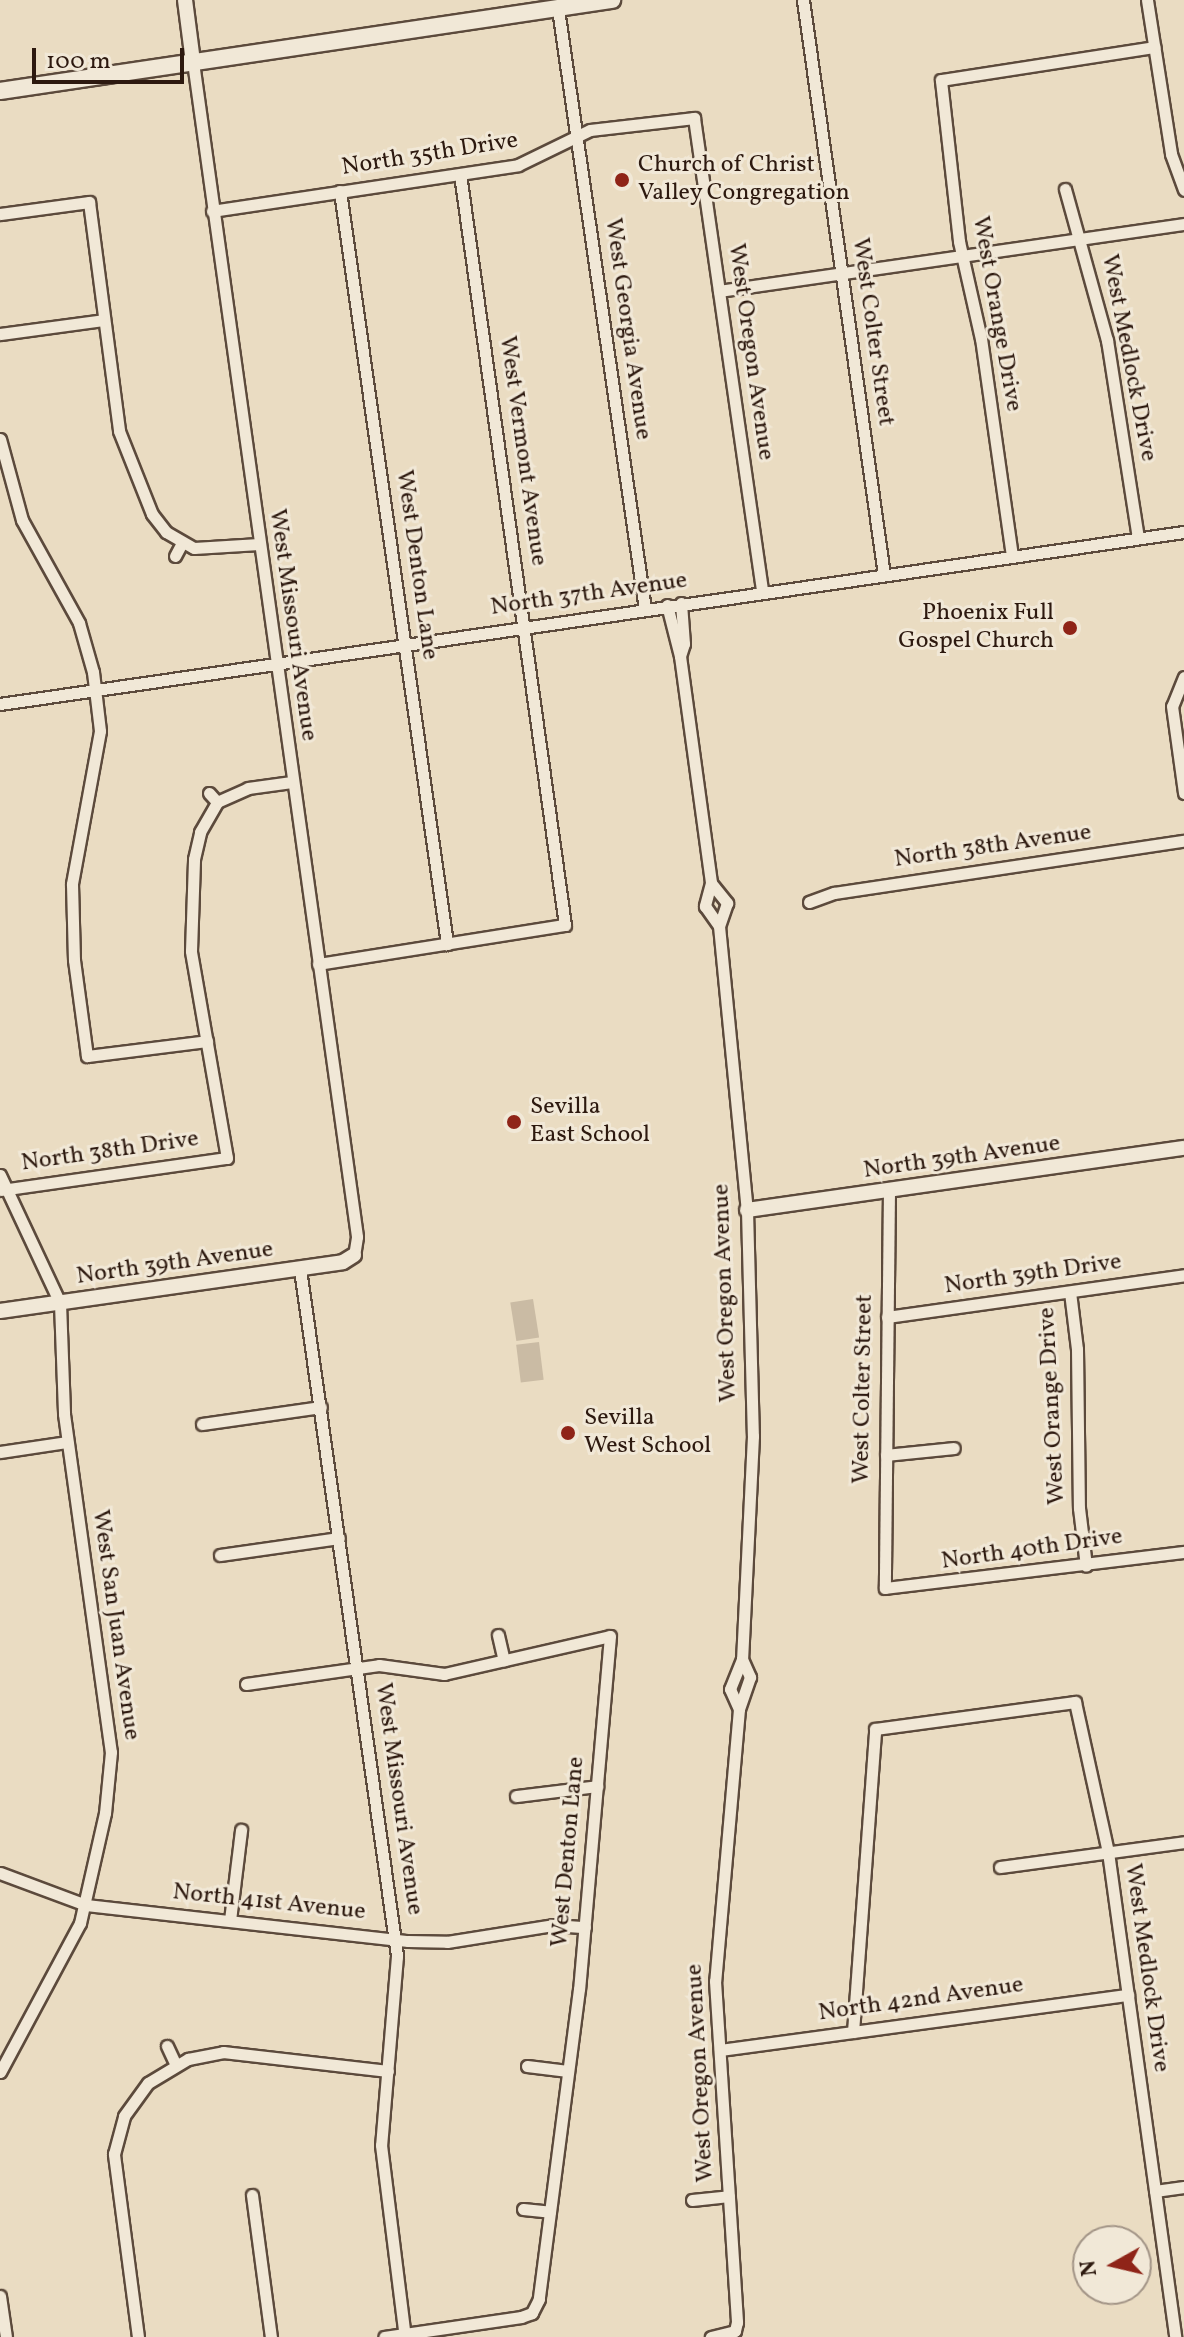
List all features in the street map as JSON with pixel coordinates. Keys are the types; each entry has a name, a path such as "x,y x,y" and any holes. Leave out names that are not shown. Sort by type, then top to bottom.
{"main road":[{"path":"0,91 612,0"}],"street":[{"name":"West Missouri Avenue","path":"185,0 357,1237 354,1255"},
{"name":"West Colter Street","path":"803,0 884,575"},
{"path":"1147,0 1171,154 1184,190"},
{"name":"West Georgia Avenue","path":"558,9 645,609"},
{"name":"West Orange Drive","path":"1012,556 981,339 962,256 941,80 1154,47"},
{"name":"North 35th Drive","path":"212,211 530,163 576,134 694,118"},
{"name":"West Oregon Avenue","path":"694,118 762,592"},
{"name":"West Vermont Avenue","path":"447,944 565,925 460,174"},
{"name":"West Medlock Drive","path":"1065,189 1081,239 1109,353 1138,538"},
{"name":"West Denton Lane","path":"340,191 447,944"},
{"path":"0,214 89,202 103,320 127,456 158,523 182,543 214,550 259,544"},
{"path":"719,291 1184,224"},
{"path":"0,334 103,320"},
{"path":"0,439 22,520 79,623 96,690 100,731 72,884 74,960 87,1056 207,1041 190,913 200,832 213,798 248,788 292,782"},
{"name":"North 37th Avenue","path":"0,704 1184,532"},
{"path":"175,556 182,543"},
{"name":"West Oregon Avenue","path":"680,656 684,644 681,603"},
{"name":"West Oregon Avenue","path":"667,605 680,656 711,883 706,912 719,926"},
{"path":"1184,677 1172,706 1184,793"},
{"name":"North 38th Avenue","path":"809,902 834,893 1184,841"},
{"name":"West Oregon Avenue","path":"711,883 727,903 719,926 747,1210 753,1436 742,1659 750,1677 739,1709 715,1981 735,2331 711,2337"},
{"path":"318,964 447,944"},
{"name":"North 38th Drive","path":"3,1190 227,1158 207,1041"},
{"name":"North 39th Avenue","path":"747,1210 1184,1148"},
{"name":"West San Juan Avenue","path":"0,1175 3,1190 60,1303 67,1442 111,1752 105,1813 86,1905 64,1957 0,2072"},
{"name":"West Colter Street","path":"885,1588 889,1190"},
{"name":"North 39th Avenue","path":"0,1311 300,1269 343,1262 354,1255"},
{"name":"West Missouri Avenue","path":"300,1269 395,1939 398,1983 381,2154 405,2336"},
{"name":"North 39th Drive","path":"887,1317 1184,1275"},
{"name":"West Orange Drive","path":"1070,1292 1077,1349 1079,1508 1086,1566"},
{"path":"202,1424 321,1407"},
{"path":"0,1452 67,1442"},
{"path":"886,1455 954,1448"},
{"path":"220,1555 339,1538"},
{"name":"North 40th Drive","path":"885,1588 1184,1552"},
{"path":"246,1684 386,1665 436,1674 504,1660 498,1635"},
{"name":"West Denton Lane","path":"405,2336 532,2313 550,2212 585,1927 610,1636 504,1660"},
{"name":"West Medlock Drive","path":"853,2032 875,1729 1075,1702 1108,1852 1175,2337"},
{"path":"516,1796 597,1786"},
{"path":"230,1920 241,1830"},
{"path":"1000,1867 1184,1842"},
{"name":"North 41st Avenue","path":"0,1873 86,1905 395,1939 447,1942 553,1925 585,1927"},
{"name":"North 42nd Avenue","path":"720,2050 1128,1995"},
{"path":"167,2046 176,2065"},
{"path":"138,2337 114,2154 124,2116 148,2083 176,2065 223,2052 388,2071"},
{"path":"527,2066 568,2071"},
{"path":"1155,2191 1184,2187"},
{"path":"252,2195 271,2337"},
{"name":"West Oregon Avenue","path":"692,2200 729,2196"},
{"path":"523,2209 550,2212"},
{"path":"0,2296 6,2337"},
{"path":"384,2337 405,2336"}],"shaded area":[{"path":"533,1299 539,1338 516,1341 510,1303"},
{"path":"539,1342 544,1380 521,1383 516,1345"}],"place":[{"name":"Church of Christ Valley Congregation","path":"622,180"},
{"name":"Phoenix Full Gospel Church","path":"1070,628"},
{"name":"Sevilla East School","path":"514,1122"},
{"name":"Sevilla West School","path":"568,1433"}]}
